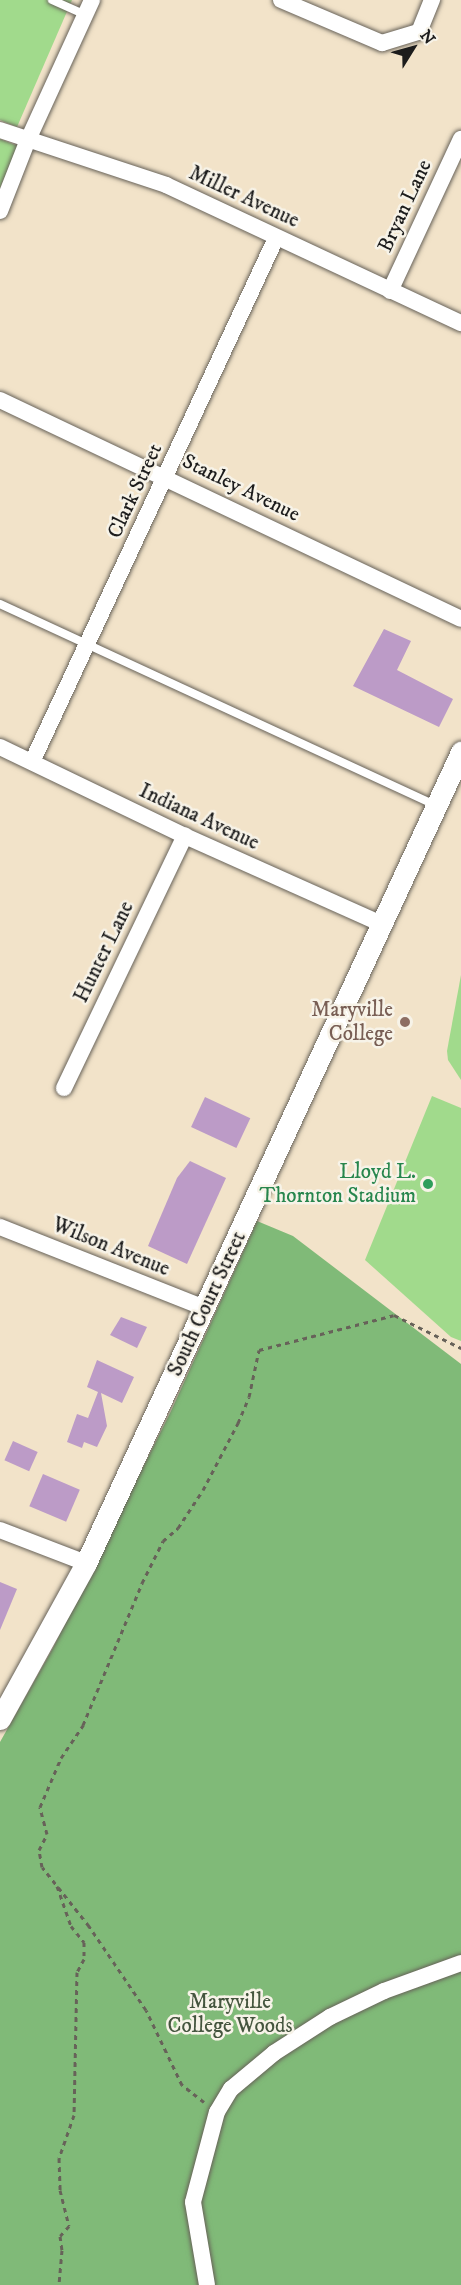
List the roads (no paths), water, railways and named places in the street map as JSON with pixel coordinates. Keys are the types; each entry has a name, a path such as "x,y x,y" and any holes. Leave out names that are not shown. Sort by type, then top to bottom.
{"street":[{"path":"281,0 382,43 418,32 432,0"},
{"path":"0,211 27,142 88,8"},
{"name":"Miller Avenue","path":"0,130 27,142 166,185 461,323"},
{"name":"Bryan Lane","path":"390,291 461,139"},
{"name":"Clark Street","path":"32,762 167,477 276,238"},
{"name":"Stanley Avenue","path":"0,400 167,477 461,619"},
{"name":"Indiana Avenue","path":"0,747 185,836 382,924"},
{"name":"South Court Street","path":"0,1719 86,1563 461,752"},
{"name":"Hunter Lane","path":"64,1088 185,836"},
{"name":"Wilson Avenue","path":"0,1227 205,1308"},
{"path":"0,1530 86,1563"},
{"path":"207,2285 193,2202 217,2112 231,2089 274,2053 330,2017 384,1991 461,1964"}],"lane":[{"path":"51,0 88,8"},
{"path":"0,604 437,805"}],"place":[{"name":"Maryville College","path":"405,1022"},
{"name":"Lloyd L. Thornton Stadium","path":"428,1184"}],"park label":[{"name":"Maryville College Woods","path":"230,2014"}]}
